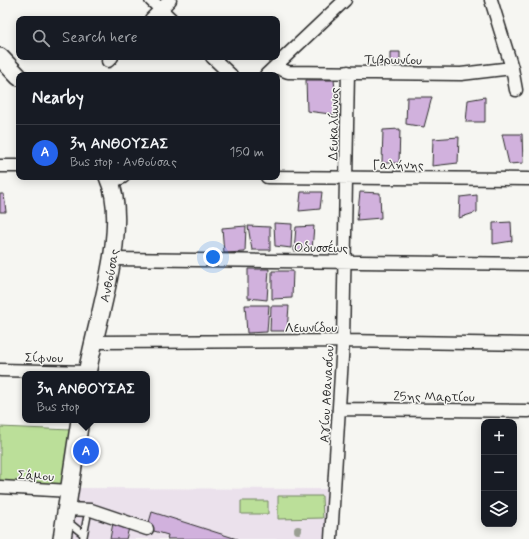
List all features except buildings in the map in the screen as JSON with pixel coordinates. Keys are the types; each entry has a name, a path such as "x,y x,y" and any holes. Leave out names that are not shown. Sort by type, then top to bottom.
{"street":[{"path":"151,0 167,16"},
{"path":"154,16 170,0"},
{"path":"269,72 345,0"},
{"path":"491,0 512,68 516,90"},
{"path":"0,57 16,74"},
{"path":"215,60 228,72"},
{"name":"Τιβρωνίου","path":"276,66 288,72 460,74 512,68"},
{"name":"Δευκαλίωνος","path":"346,178 348,72"},
{"path":"0,166 16,166"},
{"name":"Γαλήνης","path":"280,177 529,179"},
{"name":"Αγίου Αθανασίου","path":"331,539 343,341 346,178"},
{"name":"Ανθούσας","path":"88,371 112,259 117,216 114,180"},
{"name":"Οδυσσέως","path":"112,259 529,264"},
{"name":"Λεωνίδου","path":"94,342 343,341 529,344"},
{"name":"Σίφνου","path":"0,370 29,371"},
{"name":"25ης Μαρτίου","path":"339,408 529,411"},
{"path":"62,539 80,423"},
{"name":"Σάμου","path":"0,487 70,491"},
{"path":"66,514 91,510 147,529"}],"lane":[{"path":"66,514 83,537"},
{"path":"83,537 88,518"}],"shaded area":[{"path":"79,488 327,489 325,539 70,539"}],"green space":[{"path":"0,427 71,430 63,485 0,483"},
{"path":"278,496 322,496 323,518 278,519"},
{"path":"241,501 268,501 268,514 241,514"}],"place":[{"name":"3η ΑΝΘΟΥΣΑΣ","path":"86,451"}]}
